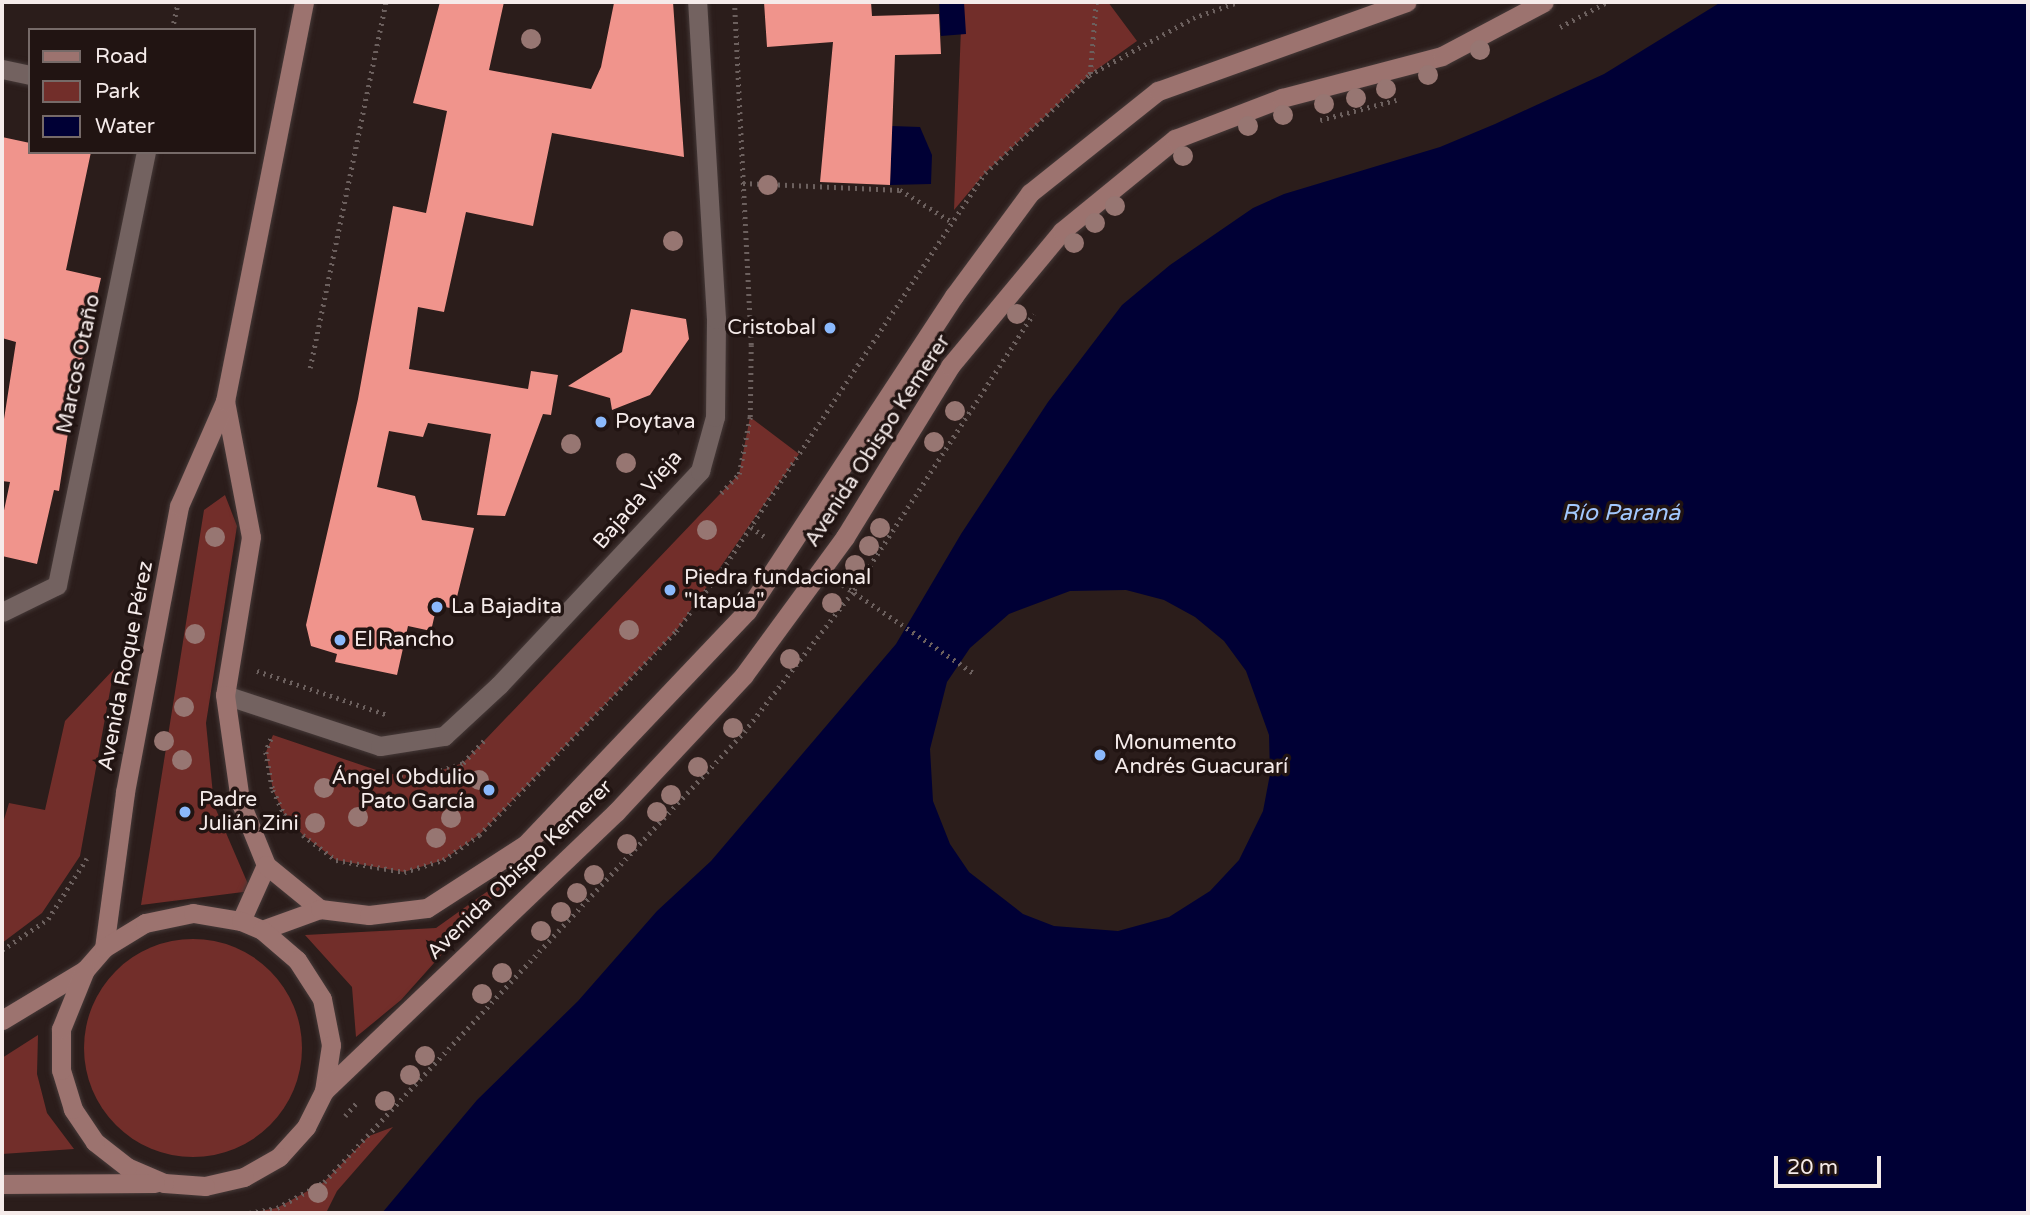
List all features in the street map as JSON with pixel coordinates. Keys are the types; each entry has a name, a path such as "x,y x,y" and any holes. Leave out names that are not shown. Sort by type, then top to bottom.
{"main road":[{"name":"Avenida Roque Pérez","path":"104,948 125,793 179,506 225,401 304,2"},
{"name":"Avenida Obispo Kemerer","path":"262,930 320,909 369,915 428,908 526,844 747,611 954,296 1030,192 1158,91 1407,2"},
{"name":"Avenida Obispo Kemerer","path":"324,1091 616,812 744,675 845,537 950,366 1062,231 1175,139 1282,98 1442,56 1544,2"},
{"name":"Avenida Roque Pérez","path":"225,401 251,537 234,664 225,695 240,802 266,865"},
{"path":"241,921 266,865 320,909"},
{"name":"Avenida Obispo Kemerer","path":"85,970 61,1029 61,1070 73,1109 95,1142 116,1159 164,1182 205,1185 244,1177 279,1157 306,1127 324,1091 331,1045 322,999 298,960 262,930 241,921 193,913 157,920 104,948"},
{"path":"7,1015 85,970 104,948"},
{"path":"2,1184 164,1182"}],"street":[{"name":"Bajada Vieja","path":"225,695 380,746 444,736 499,685 700,471 715,417 716,319 697,2"},
{"path":"2,69 28,75"},
{"name":"Marcos Otaño","path":"2,612 57,585 146,154"}],"path":[{"path":"172,28 178,2"},
{"path":"310,368 386,2"},
{"path":"734,2 751,345 750,417"},
{"path":"1090,75 1096,2"},
{"path":"1555,30 1606,2"},
{"path":"1316,120 1354,114 1404,96"},
{"path":"743,183 900,190 952,222"},
{"path":"249,1213 277,1208 324,1182 744,732 854,590 1036,308"},
{"path":"273,790 284,814 303,835 336,860 404,872 443,860 479,835 676,631 799,454"},
{"path":"903,622 975,674"},
{"path":"234,664 391,716"},
{"path":"2,950 48,919 87,858 89,846"}],"green space":[{"path":"962,2 1108,2 1137,41 1089,75 985,173 954,210"},
{"path":"750,417 799,454 676,631 479,835 443,860 404,872 336,860 303,835 284,814 273,790 266,752 273,735 388,774 427,775 463,763 739,474"},
{"path":"225,495 237,526 206,723 214,805 251,891 141,905 204,510"},
{"path":"114,669 80,856 42,913 2,943 2,826 9,803 45,810 65,721"},
{"path":"516,871 401,1000 356,1037 352,987 305,935 436,928"},
{"path":"204,939 225,943 245,952 262,963 278,979 298,1016 302,1048 294,1090 284,1109 262,1133 225,1153 182,1157 161,1153 141,1144 124,1133 108,1117 88,1080 84,1037 88,1016 97,996 108,979 124,963 161,943"},
{"path":"38,1035 37,1074 47,1113 74,1149 2,1154 2,1058"},
{"path":"393,1127 337,1191 326,1213 249,1213 277,1208 324,1182 369,1136"}],"water":[{"path":"939,2 964,2 966,34 941,36"},
{"name":"Río Paraná","path":"1721,2 2028,2 2028,1213 382,1213 477,1100 578,1001 657,911 711,861 896,644 961,534 1048,402 1122,305 1170,265 1253,208 1284,194 1440,147 1604,74","holes":["1126,590 1164,600 1195,617 1224,641 1246,671 1269,735 1270,774 1263,811 1239,860 1210,891 1169,917 1118,931 1054,926 1023,914 969,872 950,844 933,801 930,749 947,682 970,648 1009,614 1070,591"]},
{"path":"892,126 920,127 932,155 931,184 890,185"}],"building":[{"path":"440,2 504,2 489,70 591,89 601,67 614,3 673,2 684,157 552,133 533,226 466,212 444,312 418,307 409,369 528,389 531,371 558,375 551,415 543,414 505,516 477,515 491,434 428,423 423,437 389,431 377,487 415,496 422,520 474,528 454,609 437,605 431,631 408,626 397,675 335,662 337,654 311,646 306,625 358,399 393,206 426,213 447,111 413,103"},
{"path":"764,2 871,2 872,16 939,14 941,54 895,55 890,185 820,182 833,42 767,47"},
{"path":"2,137 28,143 28,154 91,154 66,270 101,278 74,394 59,491 54,490 37,564 2,556 2,520 10,482 2,481 2,432 16,342 2,338"},
{"path":"631,309 686,319 689,339 650,395 612,410 610,398 568,386 622,352"}],"place":[{"name":"Cristobal","path":"830,328"},
{"name":"Poytava","path":"601,422"},
{"name":"Piedra fundacional \"Itapúa\"","path":"670,590"},
{"name":"La Bajadita","path":"437,607"},
{"name":"El Rancho","path":"340,640"},
{"name":"Monumento Andrés Guacurarí","path":"1100,755"},
{"name":"Ángel Obdulio Pato García","path":"489,790"},
{"name":"Padre Julián Zini","path":"185,812"}]}
